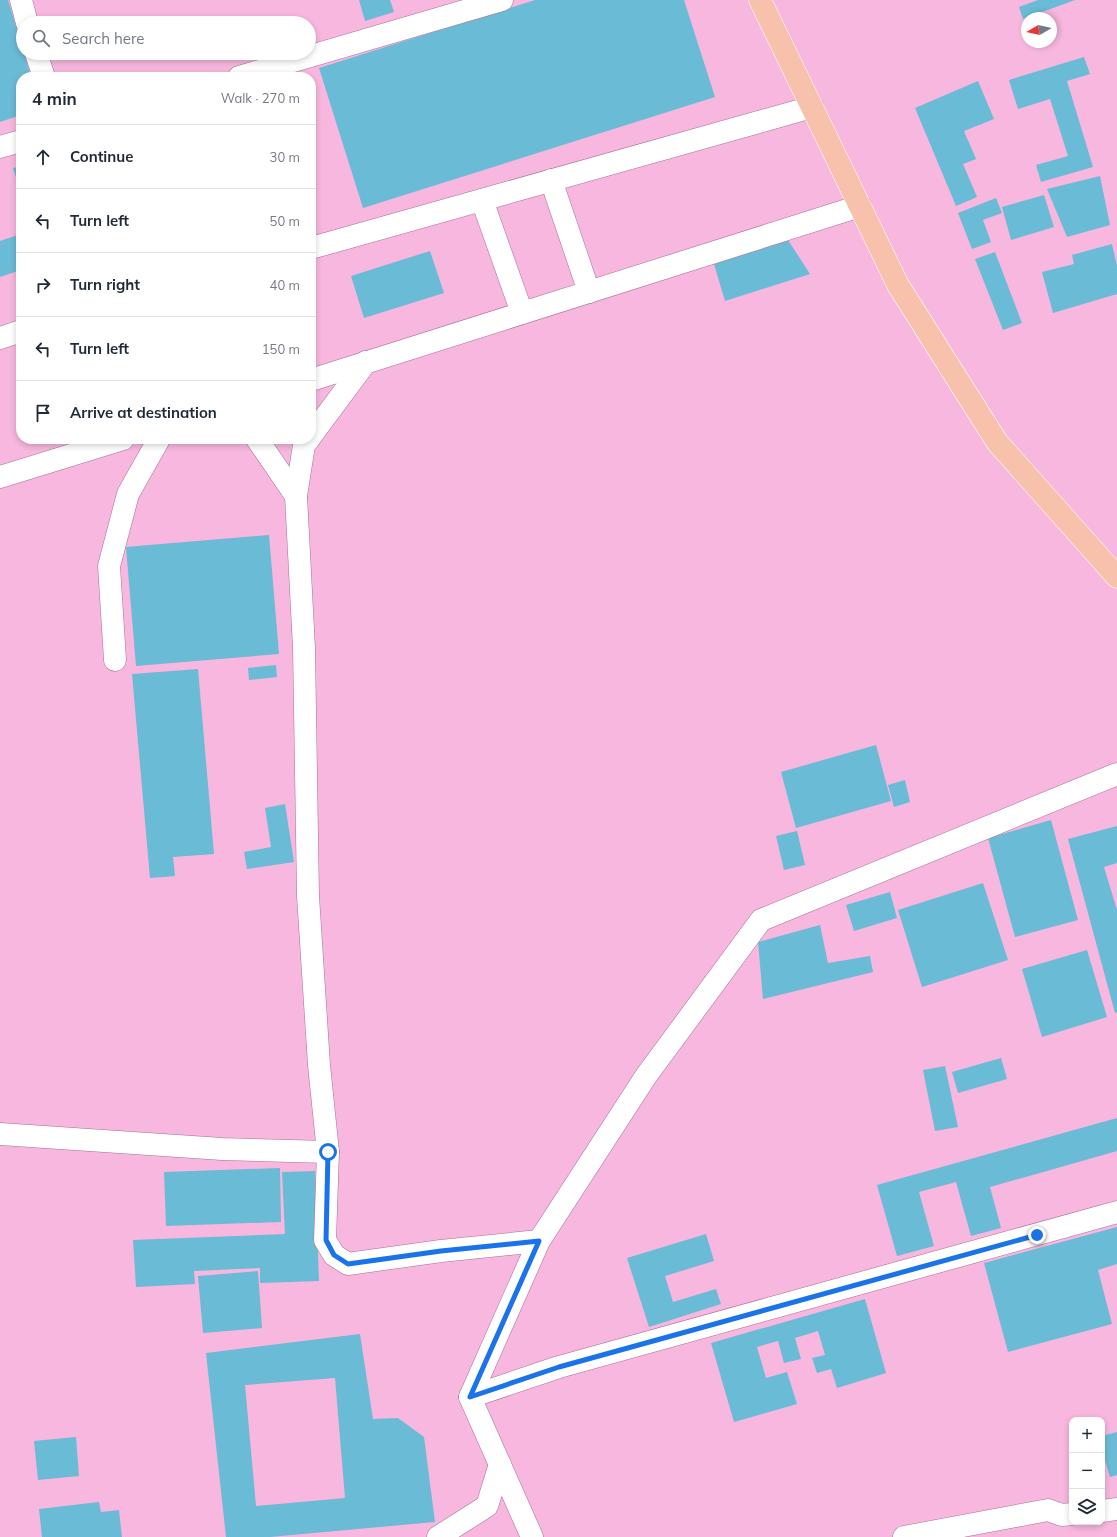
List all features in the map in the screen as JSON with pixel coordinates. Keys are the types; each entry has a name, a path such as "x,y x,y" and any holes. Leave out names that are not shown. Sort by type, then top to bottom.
{"main road":[{"path":"760,0 898,285 997,442 1117,577"}],"street":[{"path":"21,0 26,16"},
{"path":"316,54 502,0"},
{"path":"38,60 42,72"},
{"path":"256,72 297,60"},
{"path":"316,247 812,107"},
{"path":"0,147 16,142"},
{"path":"551,180 589,292"},
{"path":"482,200 522,313"},
{"path":"316,378 860,206"},
{"path":"0,338 16,333"},
{"path":"316,429 366,362"},
{"path":"0,477 107,444"},
{"path":"115,660 109,566 128,494 156,444"},
{"path":"261,444 296,496"},
{"path":"305,444 296,496 304,648 308,896 319,1065 328,1152 326,1240 334,1255 348,1264 441,1251 539,1241"},
{"path":"532,1537 470,1397 539,1241 646,1076 761,920 1117,774"},
{"path":"0,1134 222,1149 328,1152"},
{"path":"470,1397 559,1367 1117,1212"},
{"path":"438,1537 487,1506 500,1464"},
{"path":"904,1537 1048,1510 1062,1515 1069,1514"},
{"path":"1105,1511 1117,1510"}],"building":[{"path":"0,0 8,0 16,26 16,60 26,60 30,72 16,72 16,117 0,122"},
{"path":"359,0 390,0 394,12 365,21"},
{"path":"535,0 684,0 715,97 363,208 319,68"},
{"path":"1038,0 1075,0 1042,12 1021,13 1019,7"},
{"path":"1084,57 1090,74 1067,81 1093,167 1041,182 1036,165 1068,156 1050,99 1018,109 1009,80"},
{"path":"978,81 994,119 964,131 976,159 963,164 977,197 956,206 915,108"},
{"path":"16,167 16,177 13,168"},
{"path":"1100,176 1110,225 1067,237 1047,189"},
{"path":"1044,195 1054,227 1011,240 1002,207"},
{"path":"996,198 1002,213 983,220 991,242 972,249 958,213"},
{"path":"16,236 16,272 0,277 0,241"},
{"path":"788,240 810,274 725,301 714,264"},
{"path":"1112,244 1117,266 1117,294 1053,313 1042,272 1074,264 1072,255"},
{"path":"430,251 444,293 364,318 351,276"},
{"path":"995,252 1022,323 1003,330 975,259"},
{"path":"269,535 279,654 136,666 126,547"},
{"path":"276,665 277,677 249,680 248,668"},
{"path":"198,669 214,854 173,857 175,876 150,878 132,674"},
{"path":"876,745 891,801 796,828 781,772"},
{"path":"905,780 910,802 894,807 888,785"},
{"path":"285,804 294,862 247,869 244,852 271,847 265,808"},
{"path":"1051,820 1078,920 1015,937 988,838"},
{"path":"1117,826 1117,863 1104,867 1117,910 1117,1012 1115,1013 1068,839"},
{"path":"797,831 805,865 784,870 776,836"},
{"path":"983,883 1008,960 922,987 898,910"},
{"path":"890,892 897,918 854,931 846,905"},
{"path":"820,925 828,963 870,956 873,972 763,999 758,942"},
{"path":"1087,950 1107,1017 1042,1037 1022,969"},
{"path":"1001,1058 1007,1079 958,1093 952,1072"},
{"path":"945,1066 958,1127 935,1131 923,1070"},
{"path":"1117,1118 1117,1151 990,1187 1001,1228 971,1236 956,1182 919,1192 934,1246 897,1256 877,1185"},
{"path":"280,1168 281,1222 166,1226 164,1172"},
{"path":"315,1171 319,1281 260,1283 260,1268 194,1271 195,1284 136,1287 133,1240 285,1234 282,1172"},
{"path":"1117,1227 1117,1264 1098,1270 1112,1324 1008,1352 984,1263"},
{"path":"706,1234 714,1261 665,1276 673,1302 716,1289 721,1304 649,1327 627,1258"},
{"path":"258,1271 262,1328 203,1333 198,1276"},
{"path":"865,1299 886,1373 837,1388 831,1369 817,1373 812,1358 825,1355 818,1331 795,1338 801,1359 784,1363 778,1341 757,1347 766,1378 787,1372 797,1404 734,1422 711,1343"},
{"path":"360,1334 373,1419 398,1418 424,1437 435,1522 270,1537 226,1537 206,1353","holes":["335,1378 345,1498 256,1506 245,1385"]},
{"path":"1117,1432 1117,1475 1110,1477 1105,1461 1105,1435"},
{"path":"76,1437 79,1476 38,1480 34,1441"},
{"path":"99,1502 101,1512 119,1510 122,1537 42,1537 39,1509"}],"route":[{"path":"328,1152 326,1240 334,1255 348,1264 441,1251 539,1241 470,1397 559,1367 1037,1235"}]}
